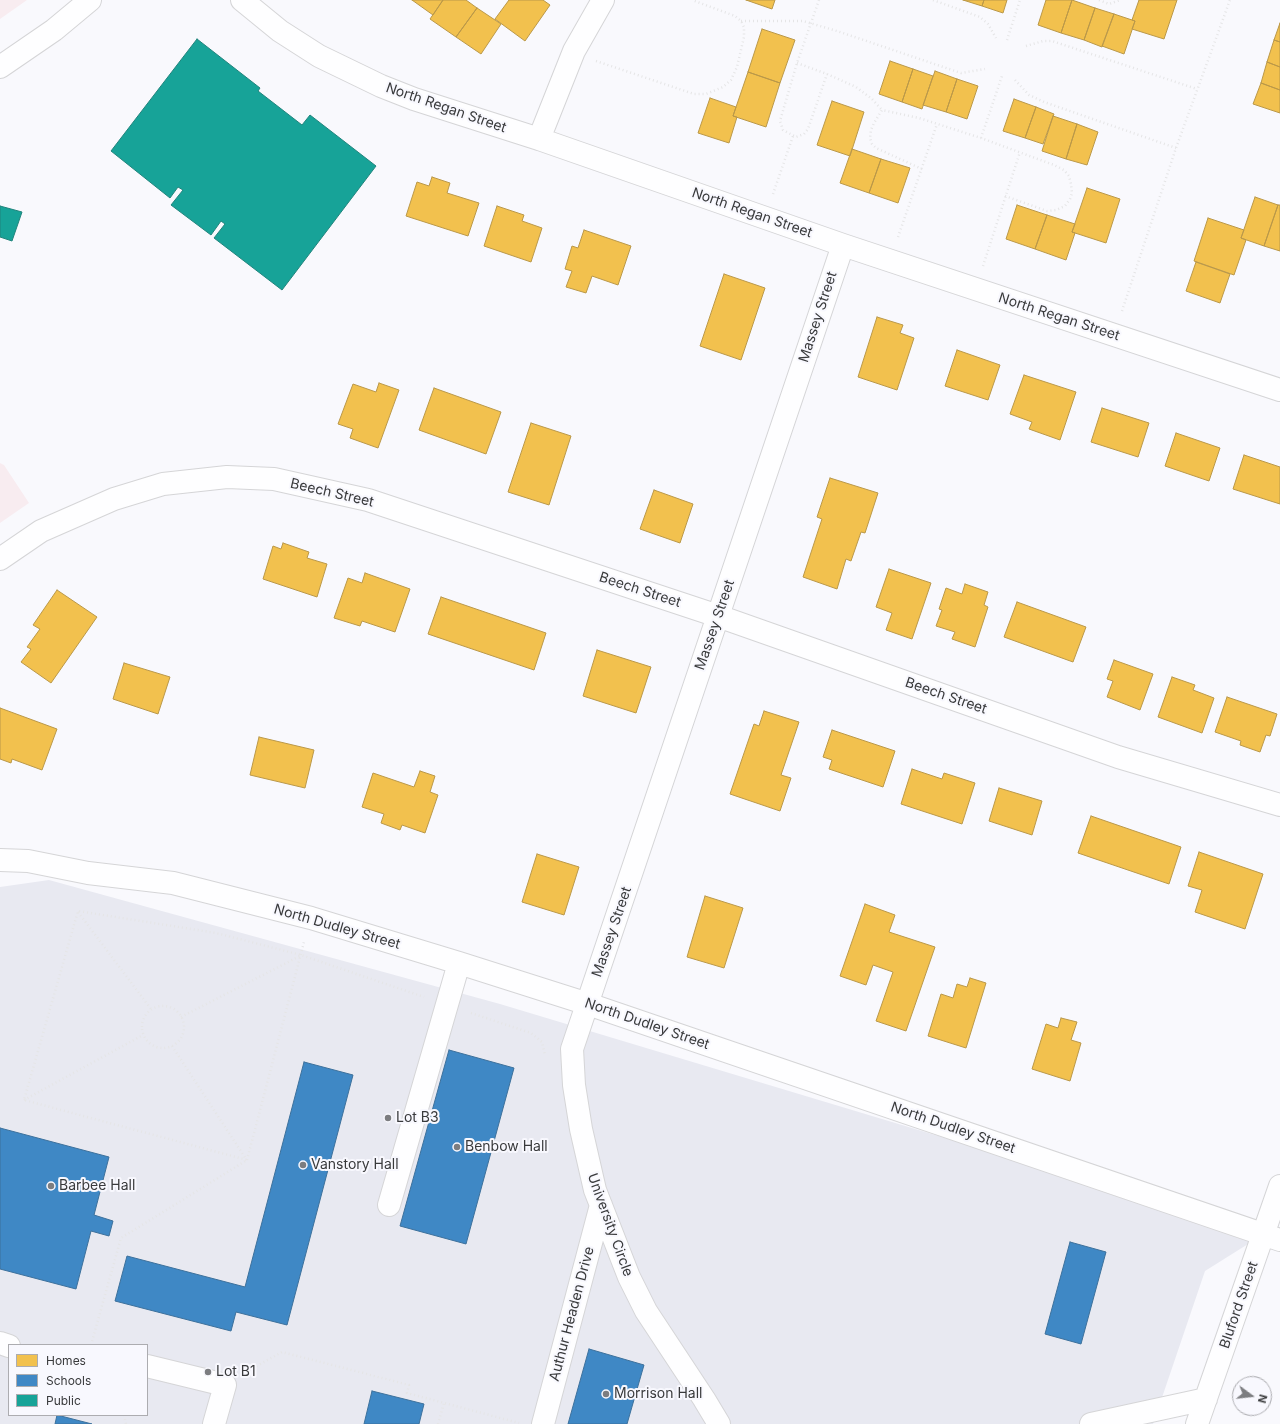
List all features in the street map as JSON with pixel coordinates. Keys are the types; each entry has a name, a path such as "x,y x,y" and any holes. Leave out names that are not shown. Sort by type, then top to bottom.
{"street":[{"path":"0,67 54,30 90,0"},
{"name":"North Regan Street","path":"242,0 280,31 319,56 381,86 414,99 539,139 842,245 1280,390"},
{"path":"539,139 573,54 604,0"},
{"name":"Massey Street","path":"588,1004 842,245"},
{"name":"Beech Street","path":"0,559 41,531 114,499 164,484 227,477 274,479 368,500 718,616 1118,756 1280,805"},
{"name":"North Dudley Street","path":"0,860 28,861 88,873 173,883 311,918 588,1004 1272,1237"},
{"path":"389,1204 459,963"},
{"name":"University Circle","path":"588,1004 572,1049 574,1085 581,1129 595,1190 628,1277 646,1312 719,1424"},
{"name":"Bluford Street","path":"1197,1424 1272,1237 1280,1186"},
{"name":"Authur Headen Drive","path":"543,1424 601,1205"},
{"path":"148,1366 224,1385 214,1424"},
{"path":"1091,1424 1126,1420 1206,1399"}],"path":[{"path":"692,0 730,14 741,21 787,21 810,23 961,73 985,70"},
{"path":"819,0 797,63 780,121 783,130 796,137 804,134 808,129 827,74"},
{"path":"933,0 980,17 988,24 996,38"},
{"path":"1007,40 1020,0"},
{"path":"1099,0 1109,4 1120,0"},
{"path":"1114,335 1176,148 1230,0"},
{"path":"573,54 694,94 706,94 723,87 731,80 737,67 744,37 744,28 741,21"},
{"path":"1026,46 1043,41 1052,41 1068,45 1197,89"},
{"path":"797,63 856,87 872,99 882,110 937,124 981,138 1054,165 1064,170 1069,176 1072,194 1065,206 1056,210 1047,211 1005,196"},
{"path":"981,138 1002,76"},
{"path":"1015,80 1029,95 1044,102 1176,148"},
{"path":"882,110 871,130 870,138 872,144 876,148 922,170"},
{"path":"890,261 937,124"},
{"path":"765,218 793,136"},
{"path":"975,289 1020,152"},
{"path":"78,911 216,933 301,955 530,1033 542,1042 546,1057"},
{"path":"78,911 151,1009"},
{"path":"24,1100 78,911"},
{"path":"91,1344 121,1238 246,1160 311,918"},
{"path":"181,1017 301,955"},
{"path":"158,1006 165,1006 172,1008 181,1017 184,1023 184,1030 178,1042 166,1048 159,1048 152,1046 146,1041 143,1035 142,1020 151,1009 158,1006"},
{"path":"24,1100 143,1035"},
{"path":"172,1046 246,1160"},
{"path":"24,1100 246,1160"},
{"path":"224,1385 282,1352 409,1385 407,1393 512,1421"},
{"path":"438,1424 444,1403"}],"shaded area":[{"path":"0,0 27,0 0,19"},
{"path":"0,463 4,465 29,503 0,523"},
{"path":"49,880 500,1004 1264,1234 1205,1271 1153,1424 0,1424 0,887"}],"building: Homes":[{"path":"412,0 443,0 433,15"},
{"path":"443,0 466,0 477,8 456,37 430,19"},
{"path":"509,0 543,0 550,5 525,41 495,19"},
{"path":"746,0 775,0 772,9"},
{"path":"963,0 984,0 982,6"},
{"path":"984,0 1007,0 1003,13 982,6"},
{"path":"1046,0 1072,0 1061,33 1038,25"},
{"path":"1072,0 1095,8 1084,40 1061,33"},
{"path":"1139,0 1177,0 1164,39 1132,29 1135,21 1132,20"},
{"path":"477,8 501,24 481,54 456,37"},
{"path":"1095,8 1114,14 1102,47 1084,40"},
{"path":"1114,14 1135,21 1124,54 1102,46"},
{"path":"1280,23 1280,42 1274,40"},
{"path":"762,29 795,40 780,83 748,72"},
{"path":"1274,40 1280,42 1280,67 1267,62"},
{"path":"890,61 913,69 902,102 879,94"},
{"path":"1267,62 1280,67 1280,90 1261,83"},
{"path":"913,69 933,76 922,109 902,102"},
{"path":"935,71 957,79 946,112 923,105"},
{"path":"748,72 780,83 766,127 733,116"},
{"path":"957,79 978,86 967,119 946,112"},
{"path":"1261,83 1280,90 1280,113 1253,104"},
{"path":"710,98 736,107 733,116 737,117 729,143 698,133"},
{"path":"1014,99 1036,107 1025,138 1003,131"},
{"path":"832,101 864,112 850,156 817,145"},
{"path":"1036,107 1054,114 1043,144 1025,138"},
{"path":"1053,116 1077,124 1066,159 1042,151"},
{"path":"1077,124 1098,132 1087,165 1066,159"},
{"path":"852,149 881,159 869,193 840,183"},
{"path":"881,159 910,168 898,203 869,193"},
{"path":"432,177 450,183 447,193 479,203 468,236 406,216 417,182 429,186"},
{"path":"1087,188 1120,199 1106,243 1072,232"},
{"path":"1255,197 1278,205 1264,246 1241,238"},
{"path":"1017,205 1047,215 1035,249 1006,239"},
{"path":"1278,205 1280,205 1280,251 1264,246"},
{"path":"497,206 524,215 522,221 542,228 531,262 484,246"},
{"path":"1047,215 1075,224 1072,232 1075,233 1066,260 1035,249"},
{"path":"1208,218 1244,230 1241,238 1246,240 1234,275 1194,261"},
{"path":"584,230 631,246 618,285 592,276 586,293 566,287 572,271 565,269 572,246 578,248"},
{"path":"1196,262 1230,274 1220,303 1186,291"},
{"path":"724,274 765,288 741,360 700,346"},
{"path":"877,317 903,325 900,333 914,338 897,390 858,377"},
{"path":"957,350 1000,365 988,400 945,386"},
{"path":"1024,375 1076,392 1060,440 1029,429 1032,422 1010,414"},
{"path":"379,383 399,390 378,448 350,438 353,429 338,424 353,384 376,392"},
{"path":"434,388 501,412 486,454 419,430"},
{"path":"1102,408 1149,423 1138,457 1091,442"},
{"path":"531,423 571,436 549,505 508,492"},
{"path":"1176,433 1220,448 1209,481 1165,466"},
{"path":"1244,455 1280,467 1280,504 1233,489"},
{"path":"830,478 878,493 865,533 861,532 851,561 846,559 837,589 803,577 822,519 817,517"},
{"path":"654,490 693,504 680,543 640,529"},
{"path":"283,543 309,552 307,558 327,564 317,597 263,579 273,546 281,549"},
{"path":"889,569 931,583 912,639 886,630 892,613 876,607"},
{"path":"365,573 410,589 395,632 362,621 360,626 334,618 348,578 362,583"},
{"path":"965,584 988,592 984,605 988,607 975,647 952,639 955,632 936,626 942,610 939,609 946,588 962,594"},
{"path":"57,590 97,617 51,683 21,662 31,649 27,647 40,629 33,625"},
{"path":"441,597 546,633 534,670 428,634"},
{"path":"1017,602 1086,627 1073,662 1004,637"},
{"path":"597,650 651,667 636,713 583,696"},
{"path":"1114,660 1153,674 1140,710 1107,697 1113,681 1107,679"},
{"path":"124,663 170,677 158,714 113,699"},
{"path":"1172,677 1195,685 1193,690 1214,698 1202,733 1158,717"},
{"path":"1227,697 1277,714 1270,736 1266,735 1260,752 1240,745 1241,741 1215,732"},
{"path":"0,708 57,729 42,770 12,759 11,763 0,759"},
{"path":"764,711 799,722 781,775 791,778 780,811 730,794 754,724 759,726"},
{"path":"832,730 895,751 883,787 829,769 832,760 823,757"},
{"path":"259,737 314,750 305,788 250,775"},
{"path":"912,769 942,779 944,773 975,783 962,824 901,804"},
{"path":"420,771 435,776 430,792 438,795 425,833 402,825 400,830 381,823 384,814 362,807 373,773 414,787"},
{"path":"999,788 1042,801 1032,835 989,821"},
{"path":"1091,816 1181,847 1169,884 1078,853"},
{"path":"1199,852 1263,874 1245,929 1195,912 1202,890 1188,886"},
{"path":"537,854 579,867 564,915 522,902"},
{"path":"705,896 743,908 724,968 687,957"},
{"path":"865,904 895,915 889,932 935,947 906,1031 876,1021 893,972 873,965 866,985 840,976"},
{"path":"970,978 986,983 966,1048 928,1036 941,994 953,998 957,984 967,987"},
{"path":"1061,1018 1077,1022 1071,1040 1081,1043 1070,1081 1032,1069 1046,1024 1058,1028"}],"building: Schools":[{"name":"Benbow Hall","path":"449,1050 514,1068 466,1244 400,1226"},
{"name":"Vanstory Hall","path":"304,1062 353,1075 287,1325 236,1312 231,1331 115,1301 127,1256 245,1287"},
{"name":"Barbee Hall","path":"0,1128 109,1157 94,1215 113,1221 109,1236 91,1231 76,1289 0,1269"},
{"path":"1070,1242 1106,1252 1081,1344 1045,1334"},
{"name":"Morrison Hall","path":"589,1349 644,1365 627,1424 568,1424"},
{"path":"372,1391 424,1404 419,1424 364,1424"},
{"path":"57,1416 61,1416 92,1424 55,1424"}],"building: Public":[{"path":"197,39 260,88 258,91 302,125 310,115 376,166 282,290 214,238 225,224 221,221 211,235 171,205 183,190 178,187 170,198 111,151"},
{"path":"0,206 22,212 12,241 0,237"}],"place":[{"name":"Lot B3","path":"388,1118"},
{"name":"Benbow Hall","path":"457,1147"},
{"name":"Vanstory Hall","path":"303,1165"},
{"name":"Barbee Hall","path":"51,1186"},
{"name":"Lot B1","path":"208,1372"},
{"name":"Morrison Hall","path":"606,1394"}]}
